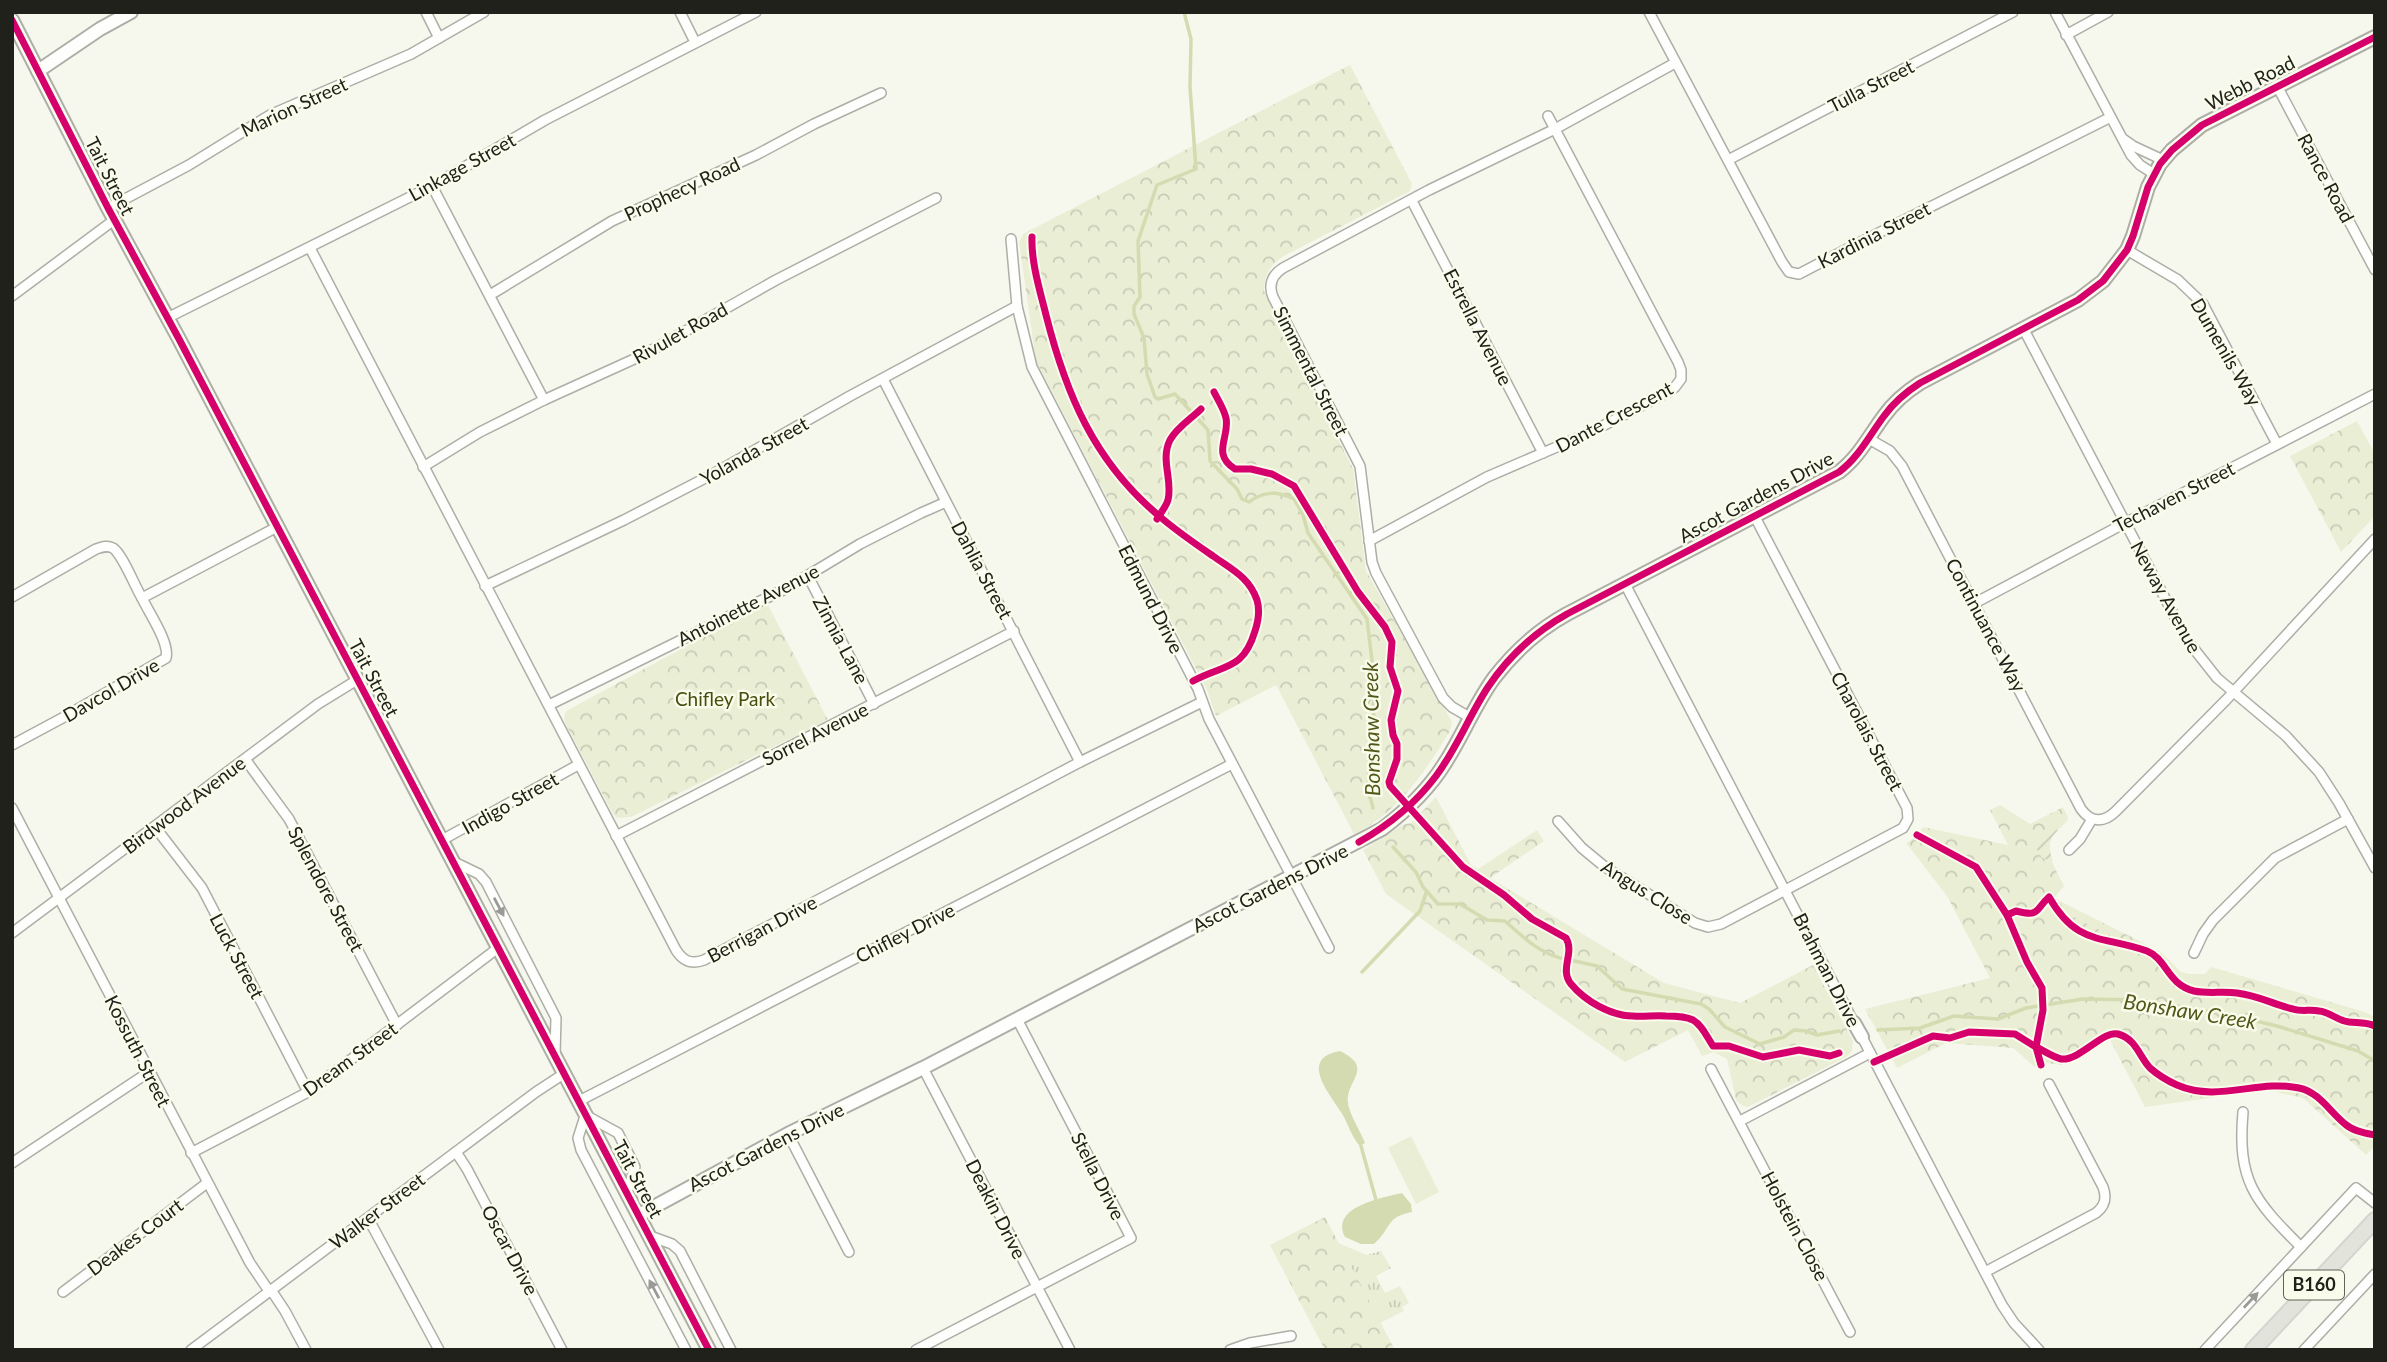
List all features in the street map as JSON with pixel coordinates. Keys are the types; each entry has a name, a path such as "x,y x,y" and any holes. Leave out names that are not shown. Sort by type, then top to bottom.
{"main road":[{"name":"B160","path":"2253,1350 2375,1220"}],"street":[{"path":"37,71 131,12"},
{"path":"426,12 439,38"},
{"name":"Marion Street","path":"12,296 111,214 270,115 411,54 484,12"},
{"path":"680,12 695,42"},
{"name":"Linkage Street","path":"167,318 432,186 545,120 756,12"},
{"name":"Kardinia Street","path":"1649,12 1789,272 1799,274 2109,118"},
{"name":"Tulla Street","path":"1728,160 2013,12"},
{"path":"2055,12 2109,118 2134,159 2154,174"},
{"path":"2066,35 2108,12"},
{"name":"Tait Street","path":"12,20 111,214 709,1350"},
{"name":"Webb Road","path":"2154,174 2163,160 2186,136 2202,125 2375,37"},
{"name":"Simmental Street","path":"1471,718 1443,698 1376,573 1372,562 1360,466 1273,297 1271,284 1283,268 1412,201 1427,185 1555,129 1675,63"},
{"name":"Rance Road","path":"2277,86 2375,270"},
{"name":"Prophecy Road","path":"490,296 612,221 756,155 881,93"},
{"path":"1548,116 1555,129"},
{"name":"Dante Crescent","path":"1369,541 1443,499 1589,433 1678,385 1682,376 1678,362 1555,129"},
{"path":"2120,135 2133,146 2163,160"},
{"name":"Ascot Gardens Drive","path":"639,1215 788,1134 923,1068 1373,834 1402,813 1436,776 1494,678 1531,639 1555,621 1835,474 1857,455 1887,412 1920,383 2090,292 2103,281 2127,250 2154,174"},
{"path":"432,186 544,400"},
{"name":"Rivulet Road","path":"424,467 480,432 643,355 776,280 936,198"},
{"name":"Estrella Avenue","path":"1412,201 1543,453"},
{"name":"Edmund Drive","path":"1011,239 1017,306 1031,368 1328,948"},
{"name":"Berrigan Drive","path":"310,248 616,836 678,953 685,960 696,962 1080,762 1202,702"},
{"name":"Dumenils Way","path":"2127,250 2178,280 2203,304 2277,444"},
{"name":"Yolanda Street","path":"485,586 713,474 1017,306"},
{"name":"Neway Avenue","path":"2023,328 2186,640 2232,693 2298,747 2324,779 2375,868"},
{"name":"Dahlia Street","path":"883,379 1080,762"},
{"name":"Techaven Street","path":"1975,603 2375,394"},
{"name":"Continuance Way","path":"1869,439 1893,454 1902,466 2081,808 2092,819"},
{"name":"Antoinette Avenue","path":"549,705 808,576 860,544 946,502"},
{"name":"Charolais Street","path":"1755,517 1908,811 1907,822 1899,831 1785,891"},
{"path":"12,597 105,546 112,548 118,555 142,598 277,527"},
{"path":"2069,850 2092,819 2102,820 2112,815 2232,693 2375,539"},
{"name":"Zinnia Lane","path":"808,576 874,704"},
{"name":"Brahman Drive","path":"1625,584 1985,1272 2014,1323 2039,1350"},
{"name":"Davcol Drive","path":"12,745 166,658 165,645 142,598"},
{"name":"Sorrel Avenue","path":"616,836 1014,631"},
{"name":"Birdwood Avenue","path":"12,933 318,704 357,680"},
{"name":"Splendore Street","path":"245,759 289,819 397,1025"},
{"name":"Chifley Drive","path":"584,1110 1232,764"},
{"name":"Indigo Street","path":"442,840 579,765"},
{"name":"Kossuth Street","path":"12,808 250,1263 285,1311 306,1350"},
{"path":"2194,953 2213,920 2275,858 2348,819"},
{"name":"Angus Close","path":"1558,821 1582,848 1605,867 1704,926 1718,925 1785,891"},
{"name":"Luck Street","path":"155,827 202,888 309,1092"},
{"path":"453,861 479,874 486,882 556,1018 555,1056"},
{"name":"Dream Street","path":"191,1153 309,1092 498,948"},
{"name":"Stella Drive","path":"1017,1019 1131,1238 1037,1288"},
{"path":"1740,1121 1870,1053"},
{"name":"Deakin Drive","path":"923,1068 1070,1350"},
{"name":"Holstein Close","path":"1712,1069 1850,1332"},
{"path":"12,1163 149,1072"},
{"name":"Walker Street","path":"191,1350 565,1073"},
{"path":"1985,1272 2096,1213 2104,1203 2106,1195 2103,1187 2049,1084"},
{"path":"627,1192 635,1167 620,1136 584,1110 578,1138 581,1150 686,1350"},
{"path":"2243,1112 2241,1152 2250,1184 2267,1212 2301,1247"},
{"path":"788,1134 849,1252"},
{"name":"Oscar Drive","path":"456,1152 562,1350"},
{"name":"Deakes Court","path":"63,1292 207,1183"},
{"path":"2205,1350 2357,1188 2375,1203"},
{"path":"368,1218 439,1350"},
{"path":"650,1236 679,1249 732,1350"},
{"path":"2304,1350 2375,1274"},
{"path":"916,1350 1037,1288"},
{"path":"1230,1350 1250,1343 1290,1336"}],"green space":[{"path":"1350,65 1412,184 1410,191 1282,257 1268,272 1264,291 1353,469 1366,571 1452,722 1448,735 1432,760 1403,797 1380,818 1354,834 1276,685 1216,716 1207,690 1036,361 1019,242 1023,234"},
{"path":"2357,421 2375,454 2375,516 2341,552 2290,456"},
{"name":"Chifley Park","path":"767,603 828,720 631,817 617,818 566,725 566,711"},
{"path":"1436,797 1471,865 1478,869 1537,830 1544,841 1490,878 1664,983 1740,1003 1813,965 1853,1041 1852,1051 1846,1057 1748,1107 1736,1100 1727,1059 1714,1052 1702,1056 1688,1030 1625,1062 1386,894 1363,850 1404,824 1411,823"},
{"path":"2000,805 2030,824 2063,807 2068,820 2054,835 2049,849 2052,862 2064,886 2054,898 2161,952 2181,972 2205,974 2211,967 2375,1017 2375,1146 2366,1155 2303,1098 2267,1090 2145,1107 2110,1040 2061,1065 2047,1063 2035,1067 2013,1048 1946,1043 1897,1068 1865,1009 1990,978 1947,896 1906,843 1915,838 1923,827 2008,845 1990,810"},
{"path":"2050,829 2058,830 2050,844 2053,861 2042,858 2035,846 2037,836"},
{"path":"2063,912 2110,935 2110,940 2089,935 2076,928 2070,924"},
{"path":"1411,1136 1439,1192 1416,1204 1388,1148"},
{"path":"1325,1217 1395,1350 1325,1350 1270,1245"},
{"path":"1338,1243 1367,1255 1381,1251 1391,1268 1376,1276 1385,1293 1400,1286 1409,1303 1402,1307 1404,1311 1380,1323"}],"shaded area":[{"path":"1340,1051 1356,1063 1356,1075 1348,1102 1365,1143 1360,1146 1325,1087 1319,1069 1321,1061 1328,1055"},
{"path":"1402,1193 1411,1204 1412,1212 1393,1220 1374,1244 1361,1244 1345,1237 1342,1227 1351,1211 1371,1201"}],"waterway":[{"name":"Bonshaw Creek","path":"1184,12 1191,39 1190,87 1196,169 1157,185 1138,241 1140,297 1134,306 1134,314 1144,338 1147,374 1155,397 1158,399 1175,394 1208,430 1210,461 1237,489 1242,499 1249,502 1271,493 1294,499 1303,515 1308,533 1367,619 1373,669 1374,748 1369,762 1368,789 1373,808"},
{"name":"Bonshaw Creek","path":"1393,847 1416,872 1423,887 1438,904 1460,904 1487,920 1505,921 1540,949 1565,959"},
{"path":"1362,972 1420,911 1426,893"},
{"name":"Bonshaw Creek","path":"1570,960 1597,966 1622,989 1701,1004 1725,1027 1760,1044 1784,1037 1794,1030 1817,1035 1839,1031"},
{"name":"Bonshaw Creek","path":"1878,1030 1920,1028 1954,1016 1998,1019 2026,1008 2083,999 2142,1000 2277,1026 2358,1051 2375,1061"},
{"path":"1361,1146 1376,1200"}],"cycle path":[{"path":"12,20 108,208 709,1350"},
{"path":"1359,842 1401,813 1428,786 1450,754 1488,687 1504,665 1533,637 1567,614 1839,472 1858,453 1892,406 1910,390 2078,300 2103,281 2127,250 2148,187 2160,164 2202,125 2375,37"},
{"path":"1032,237 1036,276 1054,344 1073,399 1100,449 1136,494 1171,526 1239,574 1257,600 1257,624 1245,653 1231,665 1193,681"},
{"path":"1214,392 1226,418 1223,451 1228,463 1235,469 1251,469 1272,474 1294,486 1358,592 1385,627 1392,642 1390,667 1398,691 1391,720 1397,744 1397,759 1390,786 1463,867 1504,895 1532,919 1566,938 1569,949 1566,973 1571,984 1591,1002 1616,1013 1676,1016 1693,1020 1713,1046 1729,1046 1763,1057 1799,1050 1830,1056 1839,1053"},
{"path":"1157,519 1168,500 1166,455 1170,440 1180,427 1201,409"},
{"path":"1917,835 1976,867 2007,915 2027,962 2042,988 2043,1010 2036,1047 2058,1058 2068,1058 2105,1036 2118,1034 2133,1044 2150,1068 2177,1085 2208,1092 2268,1086 2299,1088 2313,1094 2348,1126 2375,1135"},
{"path":"2007,915 2016,911 2033,913 2049,897 2059,913 2080,931 2147,951 2185,988 2199,992 2245,994 2296,1010 2316,1010 2345,1021 2375,1026"},
{"path":"1874,1062 1933,1036 1950,1038 1969,1032 2015,1034 2036,1047 2041,1065"}]}
